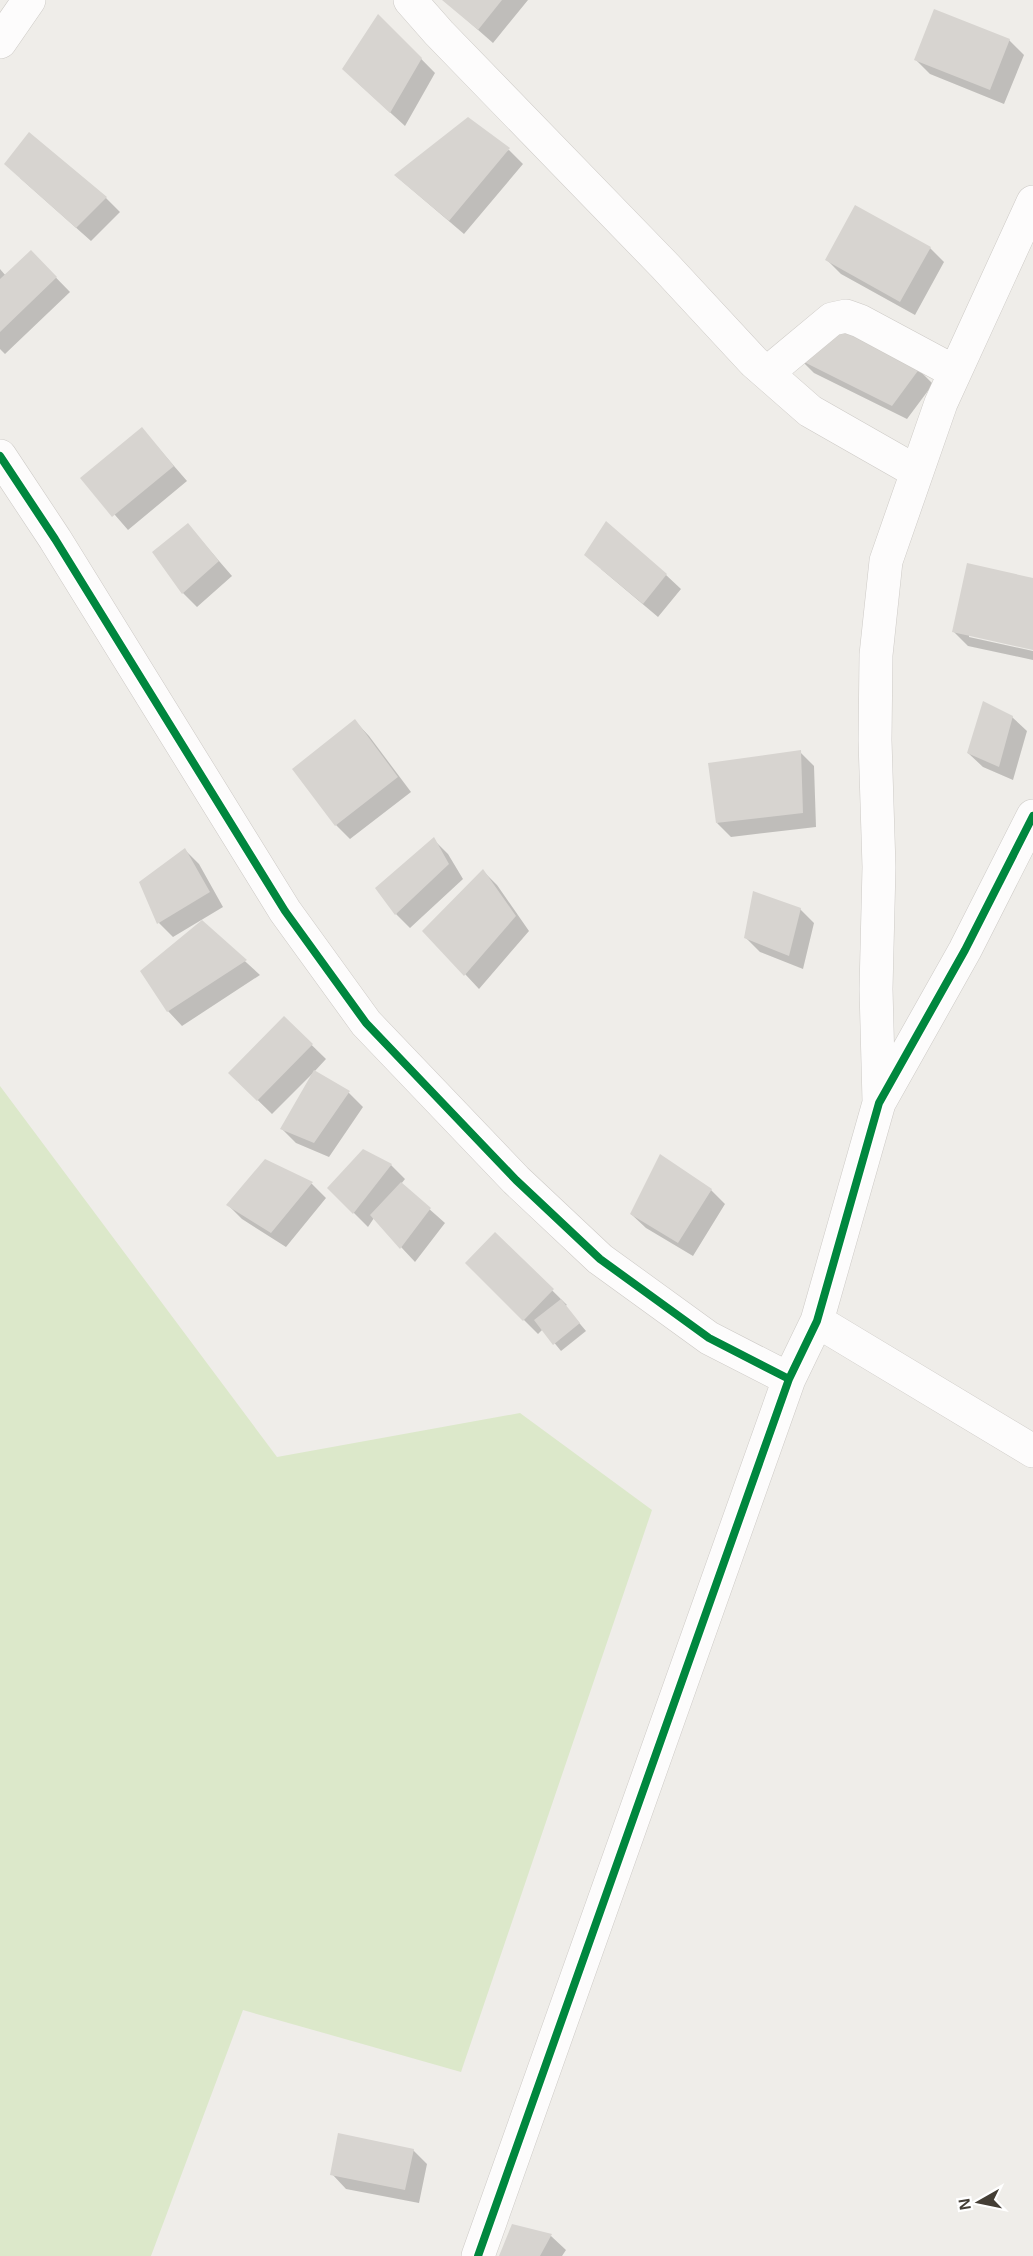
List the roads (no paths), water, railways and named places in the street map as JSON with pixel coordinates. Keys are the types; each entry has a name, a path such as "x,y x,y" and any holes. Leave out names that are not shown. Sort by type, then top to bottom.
{"street":[{"path":"0,42 29,0"},
{"path":"410,0 754,362 810,411 916,472"},
{"path":"879,1103 876,989 879,867 875,740 876,656 886,561 941,403 1033,202"},
{"path":"767,373 832,319 846,316 860,321 955,372"},
{"path":"0,456 55,539 285,911 366,1023 516,1180 600,1259 709,1338 789,1379"},
{"path":"478,2256 789,1379 817,1321 879,1103 965,950 1033,816"},
{"path":"817,1321 1033,1451"}]}
